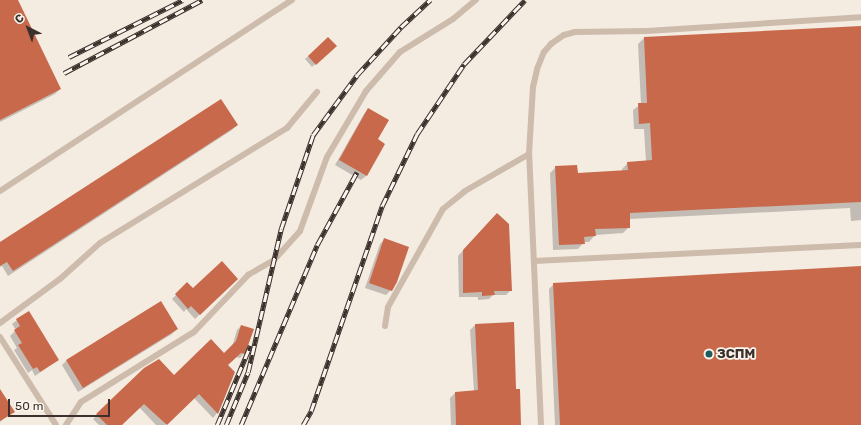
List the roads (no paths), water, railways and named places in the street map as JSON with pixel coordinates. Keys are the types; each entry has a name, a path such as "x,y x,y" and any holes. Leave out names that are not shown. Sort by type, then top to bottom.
{"lane":[{"path":"0,191 292,0"},
{"path":"66,425 81,402 194,332 248,274 274,260 300,231 327,157 366,91 400,52 453,19 476,0"},
{"path":"541,425 529,154 533,86 537,69 544,52 551,44 564,35 575,32 648,31 861,17"},
{"path":"0,323 60,280 100,243 287,128 317,92"},
{"path":"385,326 388,307 443,209 464,191 529,154"},
{"path":"534,261 861,245"},
{"path":"0,337 56,425"}],"railway":[{"path":"69,57 183,0"},
{"path":"64,73 202,0"},
{"path":"226,425 248,372 281,229 313,135 357,75 401,27 430,0"},
{"path":"303,425 311,411 382,206 417,134 464,64 525,0"},
{"path":"241,425 317,245 357,172"},
{"path":"217,425 250,346"}],"place":[{"name":"ЗСПМ","path":"709,354"}]}
